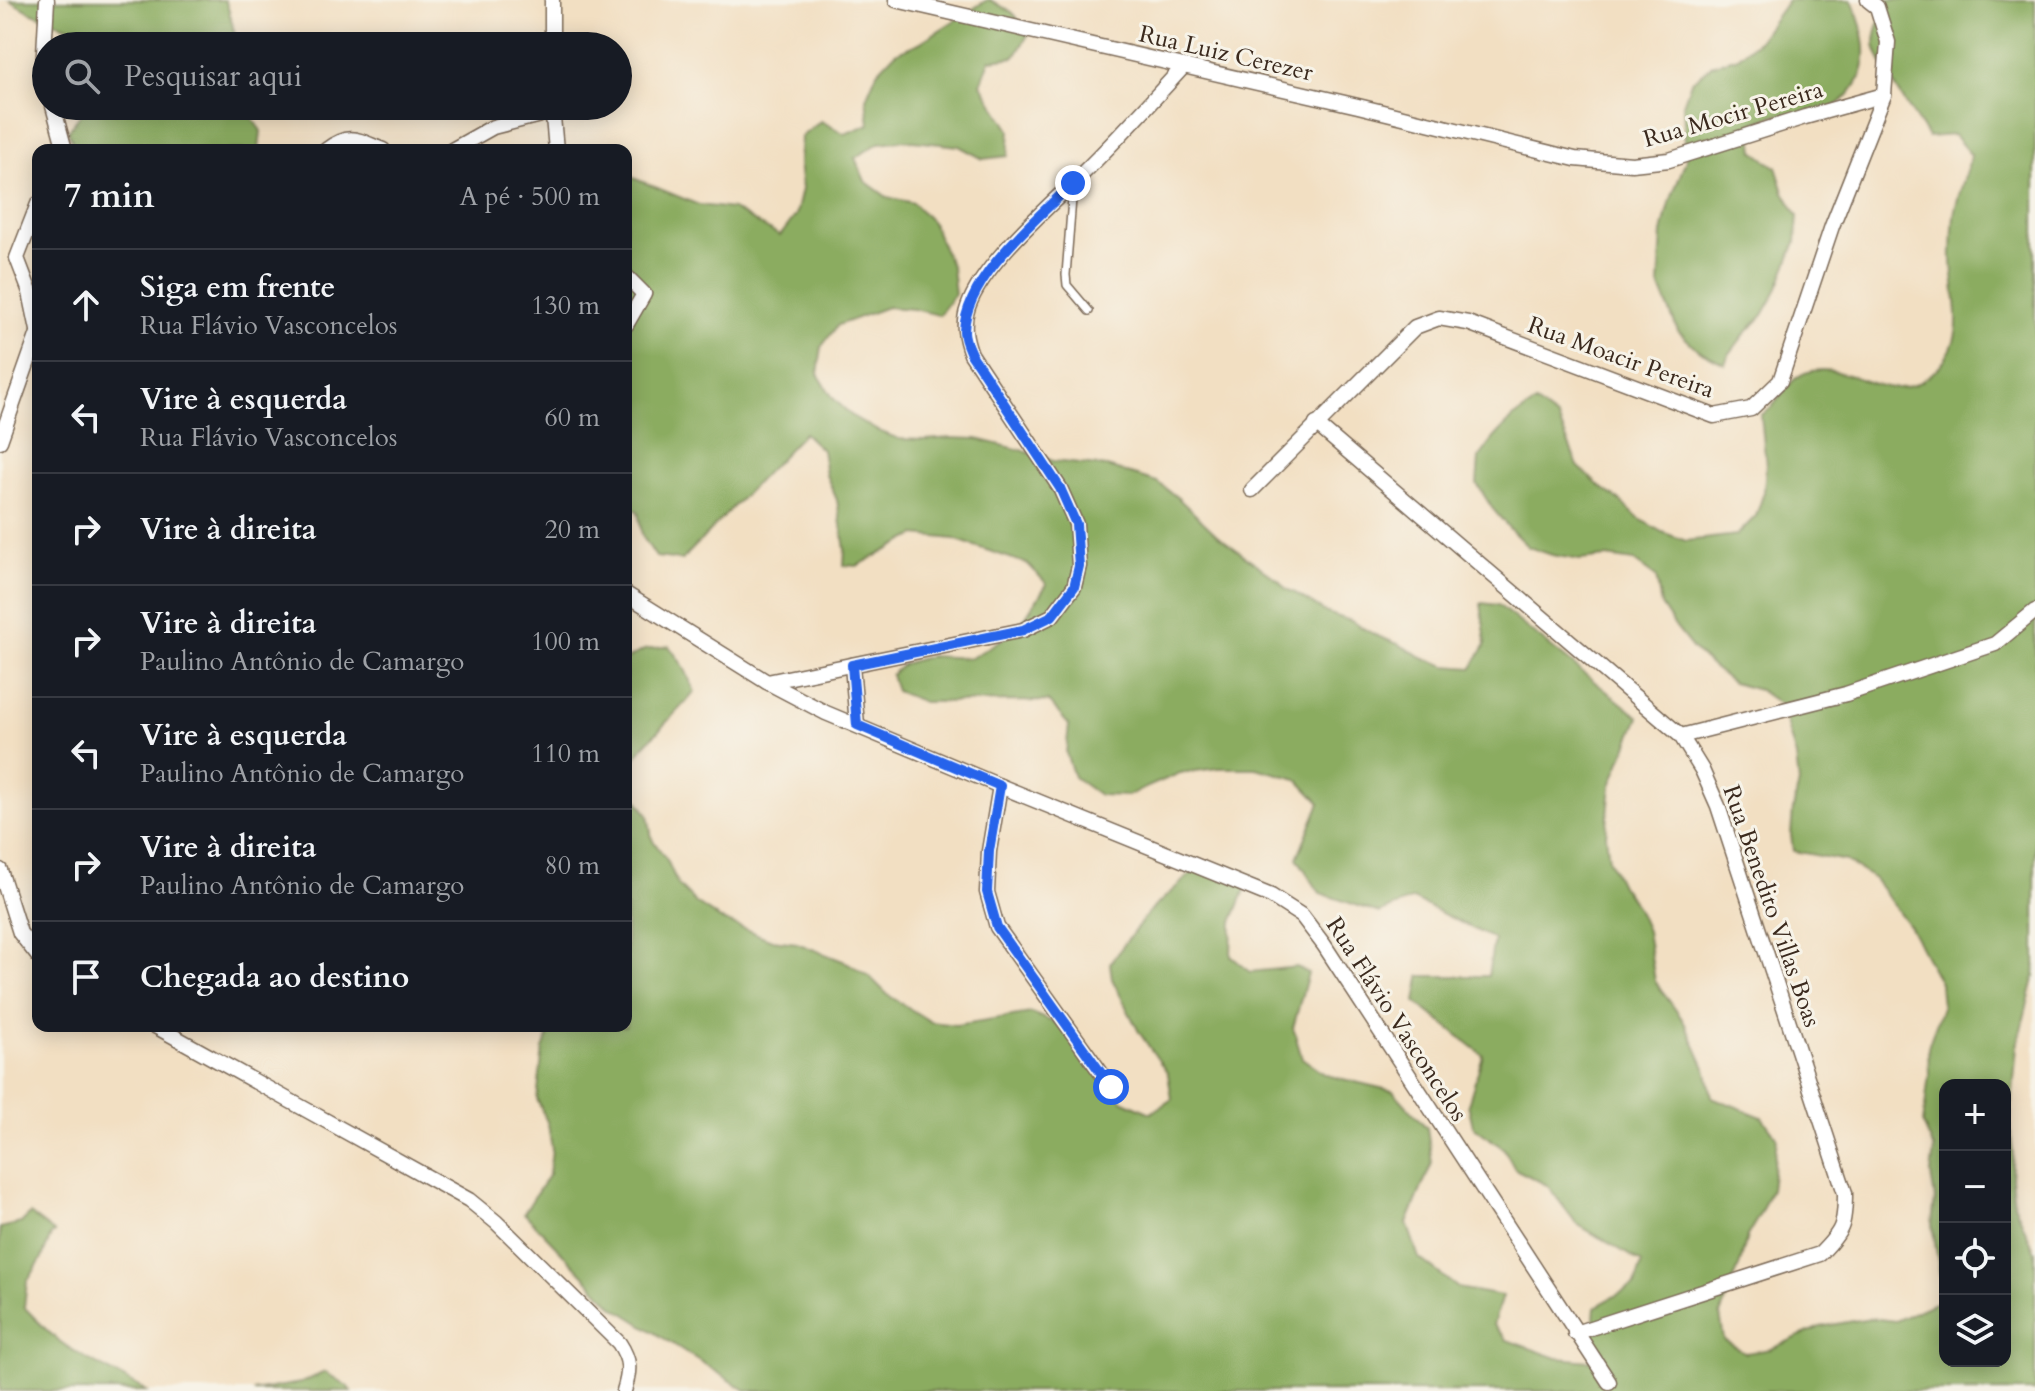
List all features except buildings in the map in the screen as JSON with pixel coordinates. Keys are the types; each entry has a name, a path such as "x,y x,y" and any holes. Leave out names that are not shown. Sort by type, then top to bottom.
{"street":[{"path":"45,32 47,0"},
{"path":"552,0 552,32"},
{"name":"Rua Luiz Cerezer","path":"896,0 1358,106"},
{"name":"Rua Moacir Pereira","path":"1252,490 1415,327 1439,318 1468,323 1714,416 1751,409 1780,381 1832,226 1884,95 1888,42 1877,7 1868,0"},
{"path":"767,682 1023,630 1052,616 1074,587 1079,566 1076,524 1060,488 971,354 963,334 967,309 980,283 1010,246 1183,67"},
{"name":"Rua Mocir Pereira","path":"1358,106 1575,159 1632,164 1669,160 1884,95"},
{"path":"57,120 63,144"},
{"path":"463,144 493,127 516,120"},
{"path":"553,120 555,144"},
{"path":"334,144 341,139 356,139 368,144"},
{"path":"32,219 17,258 32,287"},
{"path":"632,282 644,294 632,315"},
{"path":"0,441 32,349"},
{"name":"Rua Benedito Villas Boas","path":"1316,424 1681,736 1702,770 1718,806 1845,1193 1845,1219 1837,1238 1820,1254 1575,1333"},
{"name":"Rua Flávio Vasconcelos","path":"632,598 767,682 826,713 1271,896 1302,916 1324,945 1609,1382"},
{"path":"1681,736 1846,694 1995,644 2035,611"},
{"path":"852,665 857,725"},
{"path":"1000,786 989,851 987,892 997,927 1111,1087"},
{"path":"0,870 20,933 32,948"},
{"path":"166,1032 469,1200 496,1222 619,1343 627,1355 629,1373 624,1391"}],"lane":[{"path":"1073,183 1067,285 1089,311"}],"green space":[{"path":"9,0 225,0 234,32 80,32"},
{"path":"987,0 1012,12 1029,33 1015,57 990,60 981,84 1010,130 1008,156 983,159 959,146 904,140 879,143 855,158 865,181 887,197 913,203 932,222 952,268 955,294 939,315 887,307 838,325 822,346 818,374 833,398 852,416 899,439 977,439 1053,461 1107,467 1157,482 1217,535 1286,589 1327,613 1351,621 1446,666 1472,668 1486,644 1481,603 1498,605 1639,717 1611,785 1606,835 1609,860 1647,931 1655,981 1685,1023 1707,1072 1712,1097 1762,1117 1777,1138 1771,1189 1747,1236 1740,1264 1720,1315 1724,1340 1746,1353 1771,1349 1820,1327 1870,1318 1895,1321 1939,1301 1939,1367 2011,1367 2011,1178 2014,1204 2035,1252 2035,1391 747,1391 613,1306 524,1213 549,1174 552,1149 548,1124 537,1099 543,1049 550,1032 632,1032 632,787 648,815 652,839 667,860 678,885 696,903 722,920 772,940 797,943 848,963 870,977 888,995 931,1022 956,1025 1031,1013 1056,1023 1075,1040 1122,1100 1151,1113 1172,1099 1168,1074 1139,1032 1112,979 1110,963 1149,912 1194,871 1249,880 1232,922 1231,956 1250,972 1297,967 1308,973 1293,1028 1302,1058 1326,1075 1393,1091 1427,1128 1432,1163 1407,1223 1419,1258 1458,1288 1502,1296 1493,1325 1507,1340 1557,1358 1590,1361 1595,1307 1635,1285 1642,1263 1577,1224 1547,1185 1515,1169 1504,1149 1473,1126 1468,1104 1483,1055 1416,1002 1420,976 1488,976 1494,939 1413,899 1379,913 1320,893 1297,858 1320,803 1297,779 1256,768 1219,768 1180,773 1127,796 1099,795 1074,777 1066,753 1069,725 1048,701 923,702 896,691 891,675 903,664 930,656 971,658 1017,630 1047,584 1028,564 954,539 916,535 857,566 844,565 845,549 837,500 826,475 822,450 804,433 682,560 656,557 642,536 638,511 632,509 632,177 699,205 732,209 780,236 796,215 802,189 799,163 801,137 821,121 845,134 869,124 866,98 877,72 895,53 919,43"},
{"path":"1788,0 1852,0 1862,28 1863,68 1851,92 1827,113 1819,116 1775,115 1751,125 1754,151 1776,167 1784,192 1798,216 1796,242 1763,315 1744,335 1725,364 1698,350 1678,331 1659,285 1662,233 1668,207 1686,160 1683,105 1691,82 1712,65 1738,57 1759,40"},
{"path":"1887,0 2035,0 2035,975 2017,1046 2011,1115 2011,1079 1939,1079 1939,1268 1932,1224 1934,1149 1923,1124 1929,1074 1928,1047 1942,1007 1940,983 1910,927 1874,879 1846,861 1793,851 1793,809 1799,783 1796,757 1781,705 1759,690 1733,683 1693,649 1661,605 1656,577 1634,561 1606,557 1580,560 1528,547 1492,508 1477,484 1479,458 1513,418 1536,403 1558,419 1578,466 1638,518 1686,541 1737,535 1756,516 1764,492 1766,466 1761,415 1798,377 1818,370 1831,371 1894,388 1911,386 1938,368 1954,341 1957,326 1952,267 1953,220 1971,155 1954,135 1928,137 1889,76 1875,43"},
{"path":"76,120 254,120 261,131 260,144 73,144 68,131"},
{"path":"669,646 684,667 695,692 643,747 632,764 632,656 644,650"},
{"path":"2011,1135 2013,1152 2011,1178"},
{"path":"30,1214 54,1232 27,1282 24,1307 72,1350 147,1391 0,1391 0,1228 21,1223"},
{"path":"325,1372 351,1391 253,1391 301,1383"}],"route":[{"path":"1073,183 1010,246 980,283 967,309 963,334 971,354 1060,488 1076,524 1079,566 1074,587 1052,616 1023,630 852,665 857,725 1000,786 989,851 987,892 997,927 1111,1087"}]}
